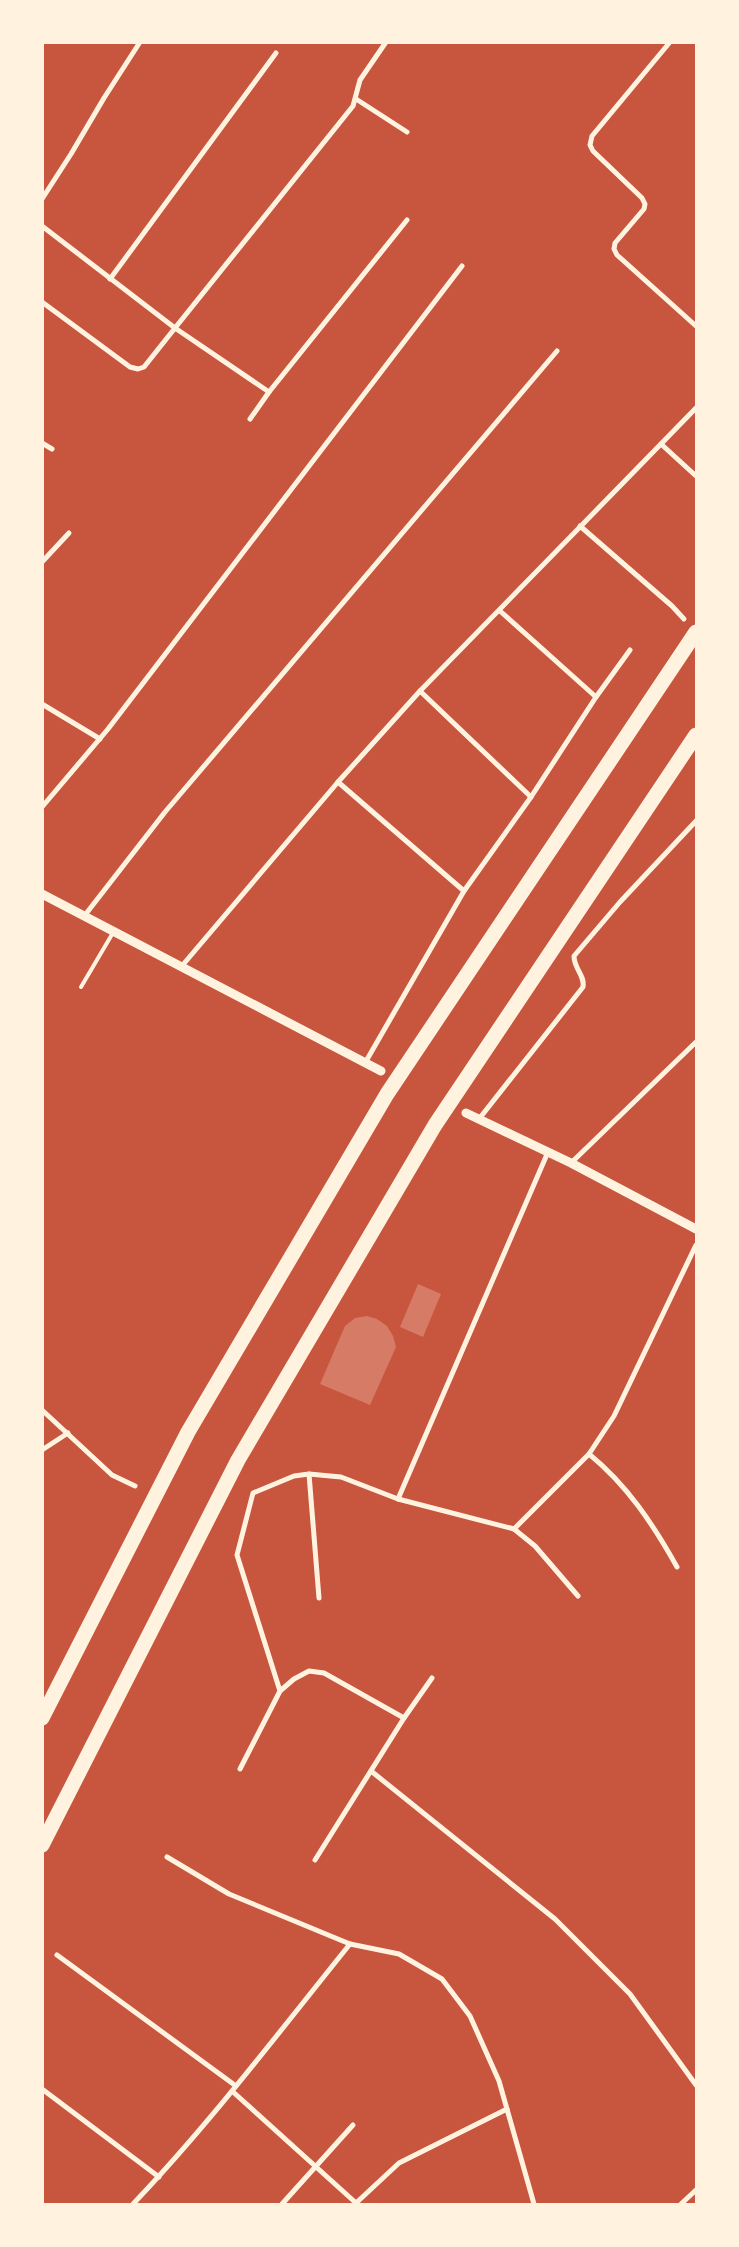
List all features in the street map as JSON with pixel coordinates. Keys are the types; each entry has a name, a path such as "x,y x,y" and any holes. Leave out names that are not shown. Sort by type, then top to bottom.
{"highway":[{"path":"42,1718 188,1432 387,1094 696,632"},
{"path":"42,1845 238,1460 425,1142 696,735"}],"street":[{"path":"42,199 140,42"},
{"path":"42,302 130,367 144,368 353,106 360,80 386,42"},
{"path":"670,42 592,136 590,145 593,151 642,198 645,204 644,209 615,243 614,249 617,255 696,326"},
{"path":"110,280 276,53"},
{"path":"356,99 407,132"},
{"path":"250,419 269,392 408,220"},
{"path":"42,226 175,328 269,392"},
{"path":"42,807 100,739 462,266"},
{"path":"85,916 165,812 557,351"},
{"path":"181,967 338,782 420,690 500,611 696,408"},
{"path":"42,443 52,449"},
{"path":"661,444 696,476"},
{"path":"580,526 672,606 684,620"},
{"path":"42,562 69,533"},
{"path":"500,611 596,697"},
{"path":"365,1063 464,891 531,797 596,697 630,650"},
{"path":"420,690 531,797"},
{"path":"42,704 100,739"},
{"path":"338,782 464,891"},
{"path":"479,1119 583,987 584,980 574,962 574,956 620,902 696,821"},
{"path":"42,894 381,1071"},
{"path":"571,1163 696,1042"},
{"path":"466,1113 571,1163 696,1228"},
{"path":"398,1499 548,1152"},
{"path":"514,1528 589,1454 614,1416 696,1245"},
{"path":"42,1410 112,1475 135,1486"},
{"path":"42,1450 68,1433"},
{"path":"589,1454 616,1478 630,1494 659,1535 677,1567"},
{"path":"309,1474 319,1598"},
{"path":"280,1691 238,1555 253,1494 294,1476 309,1474 341,1477 398,1499 514,1528 534,1546 578,1596"},
{"path":"240,1769 280,1691 294,1678 309,1671 324,1673 404,1718"},
{"path":"315,1860 404,1718 432,1678"},
{"path":"372,1771 555,1919 630,1994 696,2086"},
{"path":"166,1857 229,1894 350,1944 399,1954 442,1979 470,2016 499,2081 534,2204"},
{"path":"133,2204 159,2177 232,2091 350,1944"},
{"path":"57,1955 236,2086"},
{"path":"42,2089 159,2177"},
{"path":"232,2091 356,2204 399,2163 507,2109"},
{"path":"282,2204 353,2125"},
{"path":"681,2204 696,2190"}],"lane":[{"path":"82,987 114,931"}],"building":[{"path":"418,1284 441,1294 423,1337 400,1327"},
{"path":"367,1316 377,1319 387,1326 393,1336 396,1347 370,1405 320,1384 345,1326 355,1318"}]}
